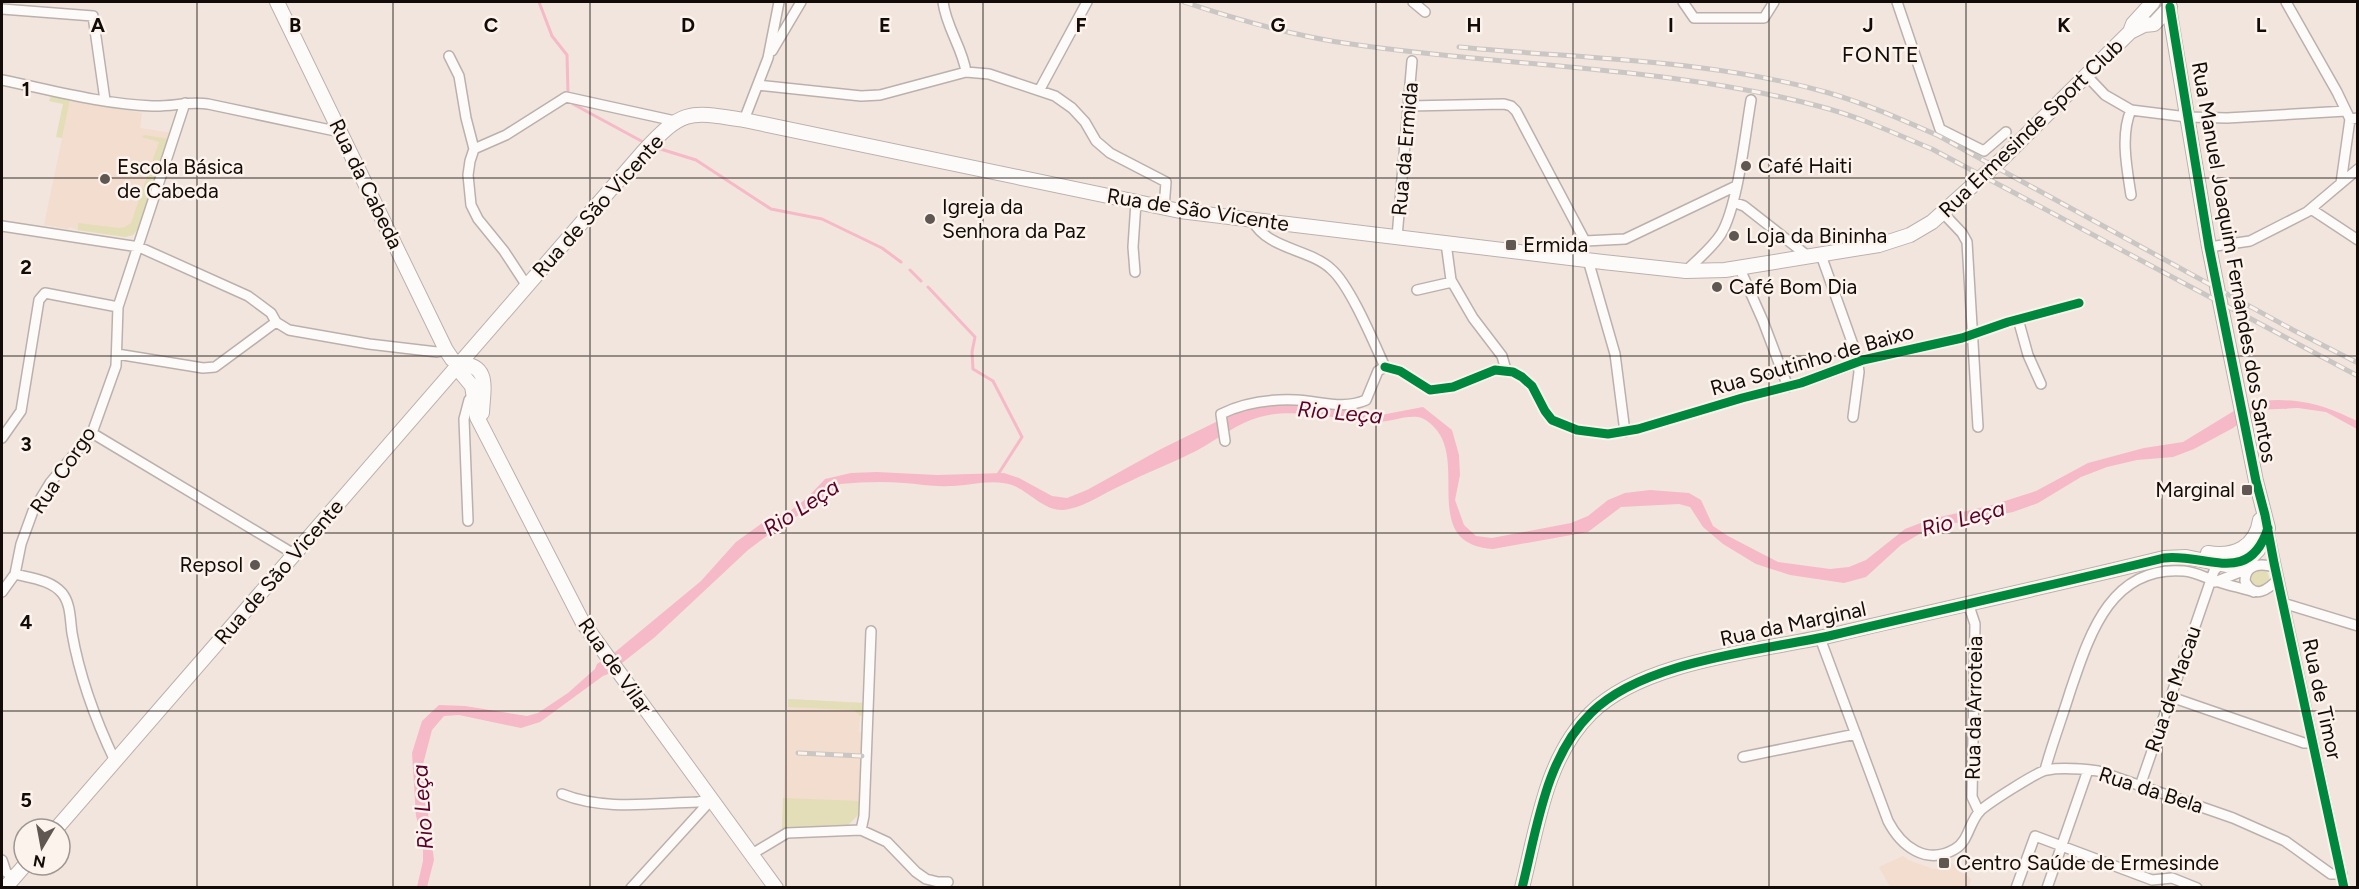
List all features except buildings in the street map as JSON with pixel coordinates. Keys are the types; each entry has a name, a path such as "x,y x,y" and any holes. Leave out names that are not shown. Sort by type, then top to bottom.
{"main road":[{"name":"Rua da Cabeda","path":"277,2 446,350 459,364"},
{"name":"Rua Ermesinde Sport Club","path":"2130,32 2133,24 2152,3 2169,4"},
{"path":"2154,24 2169,4"},
{"name":"Rua Manuel Joaquim Fernandes dos Santos","path":"2169,4 2209,247 2258,491 2268,528"},
{"name":"Rua Ermesinde Sport Club","path":"1586,259 1686,271 1740,269 1879,245 1910,235 1943,213 2130,32 2144,25 2154,24"},
{"name":"Rua de São Vicente","path":"66,817 648,147 675,121 704,114 744,120 1164,208 1253,221 1586,259"},
{"name":"Rua de Vilar","path":"483,427 484,385 482,375 479,369 472,364 459,364 462,374 472,386 477,417 583,623 776,888"},
{"path":"2239,551 2252,540 2260,525 2258,491"},
{"path":"2257,551 2268,528"},
{"name":"Rua da Marginal","path":"2074,578 2098,568 2162,551 2183,549 2221,555 2239,551"},
{"name":"Rua da Marginal","path":"1522,888 1551,776 1564,748 1591,712 1618,692 1640,680 1674,669 1820,638 2164,558 2186,557 2199,570 2218,564 2237,563 2251,557 2257,551"}],"street":[{"path":"744,120 768,58 779,2"},
{"path":"768,58 801,2"},
{"path":"943,2 947,22 965,63 966,72"},
{"path":"1040,89 1087,2"},
{"path":"1413,2 1425,12"},
{"path":"1683,2 1694,18 1764,18 1774,2"},
{"path":"1897,2 1940,129 1984,151 2006,132"},
{"path":"2286,2 2351,116 2341,183"},
{"path":"2,9 93,16 105,100"},
{"path":"2154,24 2164,28 2175,39"},
{"path":"449,56 459,76 474,149 468,174 471,206 527,286"},
{"name":"Rua da Ermida","path":"1397,237 1413,61"},
{"path":"758,86 861,96 880,95 966,72 989,74 1040,89 1072,108 1085,122 1096,141 1110,153 1166,182 1164,208"},
{"path":"2086,75 2105,95 2131,110 2187,117 2351,116"},
{"path":"2,80 155,107 185,103 208,104 340,132"},
{"path":"474,149 506,135 566,97 675,121"},
{"path":"1686,271 1722,233 1733,202 1751,99"},
{"name":"Rua Corgo","path":"2,592 15,574 21,544 33,511 50,483 92,433 116,366 118,307 185,103"},
{"path":"1409,106 1492,104 1511,106 1516,111 1585,241 1586,259 1615,354 1625,432"},
{"path":"2131,110 2127,120 2127,155 2132,195"},
{"path":"2209,247 2250,241 2311,209 2358,169"},
{"path":"1585,241 1625,239 1736,186"},
{"path":"1135,272 1133,247 1136,202"},
{"path":"1733,202 1744,206 1815,256 1858,361 1859,372 1852,417"},
{"path":"2311,209 2358,240"},
{"path":"1943,213 1962,233 1967,242 1978,427"},
{"path":"1253,221 1265,234 1323,263 1334,271 1369,332 1385,367"},
{"path":"2,226 139,247 248,296 271,313 276,322 289,330 336,339 437,352 446,350"},
{"path":"1226,441 1221,414 1233,408 1281,400 1353,405 1366,400 1378,371 1385,367 1400,371 1430,390 1453,387 1495,370 1506,370 1502,356 1473,318 1452,282 1448,271 1446,243"},
{"path":"1740,269 1788,387"},
{"path":"1417,290 1452,282"},
{"path":"3,435 21,411 39,300 45,293 118,307"},
{"name":"Rua Soutinho de Baixo","path":"1506,370 1522,377 1532,386 1545,411 1552,420 1562,426 1596,434 1625,432 1788,387 1858,361 1972,334 2079,303"},
{"path":"2018,319 2028,355 2041,384"},
{"path":"117,354 203,368 215,367 276,322"},
{"path":"468,520 464,419 469,400 474,396"},
{"path":"92,433 294,554"},
{"name":"Rua Manuel Joaquim Fernandes dos Santos","path":"2268,528 2274,565"},
{"path":"2199,570 2214,580 2254,592 2267,590 2278,579 2274,565 2257,551 2246,550 2239,551 2234,558 2218,564 2214,580"},
{"path":"2214,580 2254,566 2274,565"},
{"path":"2254,566 2250,568 2245,577 2247,586 2254,592"},
{"path":"1820,638 1895,834 1909,848 1926,856 1947,853 1957,848 1968,835 1979,812 2045,770 2089,640 2107,606 2129,585 2152,574 2210,568 2214,580"},
{"path":"2199,570 2207,582 2207,593"},
{"path":"15,574 52,584 63,594 68,605 88,701 115,761"},
{"name":"Rua de Timor","path":"2278,579 2342,874"},
{"name":"Rua de Macau","path":"2140,786 2207,593 2214,580"},
{"name":"Rua da Arroteia","path":"1968,603 1975,624 1972,797 1979,812"},
{"path":"2283,603 2358,626"},
{"path":"861,830 864,816 871,632"},
{"path":"2171,697 2304,743 2313,743"},
{"path":"1743,758 1856,734"},
{"name":"Rua da Bela","path":"2045,770 2098,771 2233,818 2300,850 2331,874 2342,874"},
{"path":"2047,888 2088,770"},
{"path":"562,795 580,802 599,804 698,802 712,799"},
{"path":"631,888 712,799"},
{"path":"752,854 788,833 861,830 887,842 916,872 926,879 948,882"},
{"path":"2016,888 2035,836 2152,880 2172,878 2198,888"},
{"path":"2,860 10,883"},
{"path":"2342,874 2344,888"}],"shaded area":[{"path":"51,96 70,100 62,138 56,137 63,104 49,101"},
{"name":"Escola Básica de Cabeda","path":"70,100 142,113 140,128 172,133 138,229 133,235 125,237 70,227 68,229 44,225"},
{"path":"144,135 169,139 138,229 133,235 125,237 78,230 78,223 119,228 131,223 159,142 142,137"},
{"path":"2259,568 2266,571 2269,578 2266,585 2259,588 2252,585 2249,578 2252,571"},
{"path":"788,699 865,703 864,714 860,716 859,731 863,734 859,814 847,826 789,827 782,830"},
{"path":"788,699 865,703 864,714 860,716 854,710 788,707"},
{"path":"783,798 860,801 859,814 847,826 789,827 782,830"},
{"path":"1903,856 1933,869 1942,868 1951,863 1971,879 1969,887 1890,887 1879,867"}],"water":[{"name":"Rio Leça","path":"2278,400 2310,403 2328,408 2357,421 2357,429 2326,412 2298,408 2257,410 2233,428 2194,449 2173,457 2137,460 2107,467 2081,477 2038,503 2013,512 1945,525 1921,533 1901,545 1866,577 1844,583 1790,575 1756,564 1723,544 1703,527 1690,507 1679,504 1621,507 1588,532 1493,549 1470,544 1457,533 1451,517 1447,459 1443,441 1431,425 1418,417 1373,422 1295,413 1259,417 1240,425 1196,451 1089,502 1061,510 1046,506 1019,488 1005,483 989,482 956,486 888,482 840,484 815,506 783,524 748,550 655,637 608,674 540,722 521,728 459,715 444,716 432,730 422,768 434,860 427,887 417,887 423,861 423,840 416,816 412,753 422,721 439,705 465,706 527,716 538,713 568,693 595,669 597,664 614,653 701,581 736,542 765,521 790,511 807,498 825,479 851,473 877,472 937,475 1004,473 1019,478 1052,496 1067,498 1087,490 1161,449 1222,419 1254,407 1284,402 1381,415 1423,407 1452,430 1459,455 1460,475 1455,500 1464,525 1476,536 1492,538 1571,523 1588,516 1608,500 1625,493 1650,490 1689,493 1701,500 1713,526 1728,536 1778,562 1830,569 1849,567 1866,560 1905,529 1931,519 1989,506 2036,491 2088,463 2144,448 2183,442 2242,406 2255,401"}],"waterway":[{"path":"539,2 552,36 567,55 568,93"},
{"path":"573,104 645,143"},
{"path":"654,147 696,160 771,209 822,219 882,248 901,262"},
{"path":"910,270 921,281"},
{"path":"928,287 975,337 972,352 973,369 993,381 1022,437 997,476"}],"railway":[{"path":"1184,2 1266,27 1330,41 1410,52 1647,75 1706,83 1764,93 1836,111 1932,149 2358,376"},
{"path":"1459,47 1646,62 1738,73 1784,82 1857,102 1939,136 2293,330 2358,363"},
{"path":"798,753 862,756"}],"cycle path":[{"path":"2170,7 2209,247 2256,481 2344,888"},
{"path":"1385,367 1400,371 1430,390 1453,387 1495,370 1513,372 1532,386 1552,420 1577,430 1608,434 1638,429 1801,383 1863,360 1962,338 2008,322 2079,303"},
{"path":"1522,888 1545,795 1563,751 1575,731 1591,713 1614,695 1641,681 1705,660 1833,635 2164,558 2238,562 2250,557 2260,546 2268,528"}],"place":[{"name":"Café Haiti","path":"1746,166"},
{"name":"Escola Básica de Cabeda","path":"105,179"},
{"name":"Igreja da Senhora da Paz","path":"930,219"},
{"name":"Loja da Bininha","path":"1734,236"},
{"name":"Ermida","path":"1511,245"},
{"name":"Café Bom Dia","path":"1717,287"},
{"name":"Marginal","path":"2247,490"},
{"name":"Repsol","path":"255,565"},
{"name":"Centro Saúde de Ermesinde","path":"1944,863"}],"district":[{"name":"FONTE","path":"1881,54"}]}
